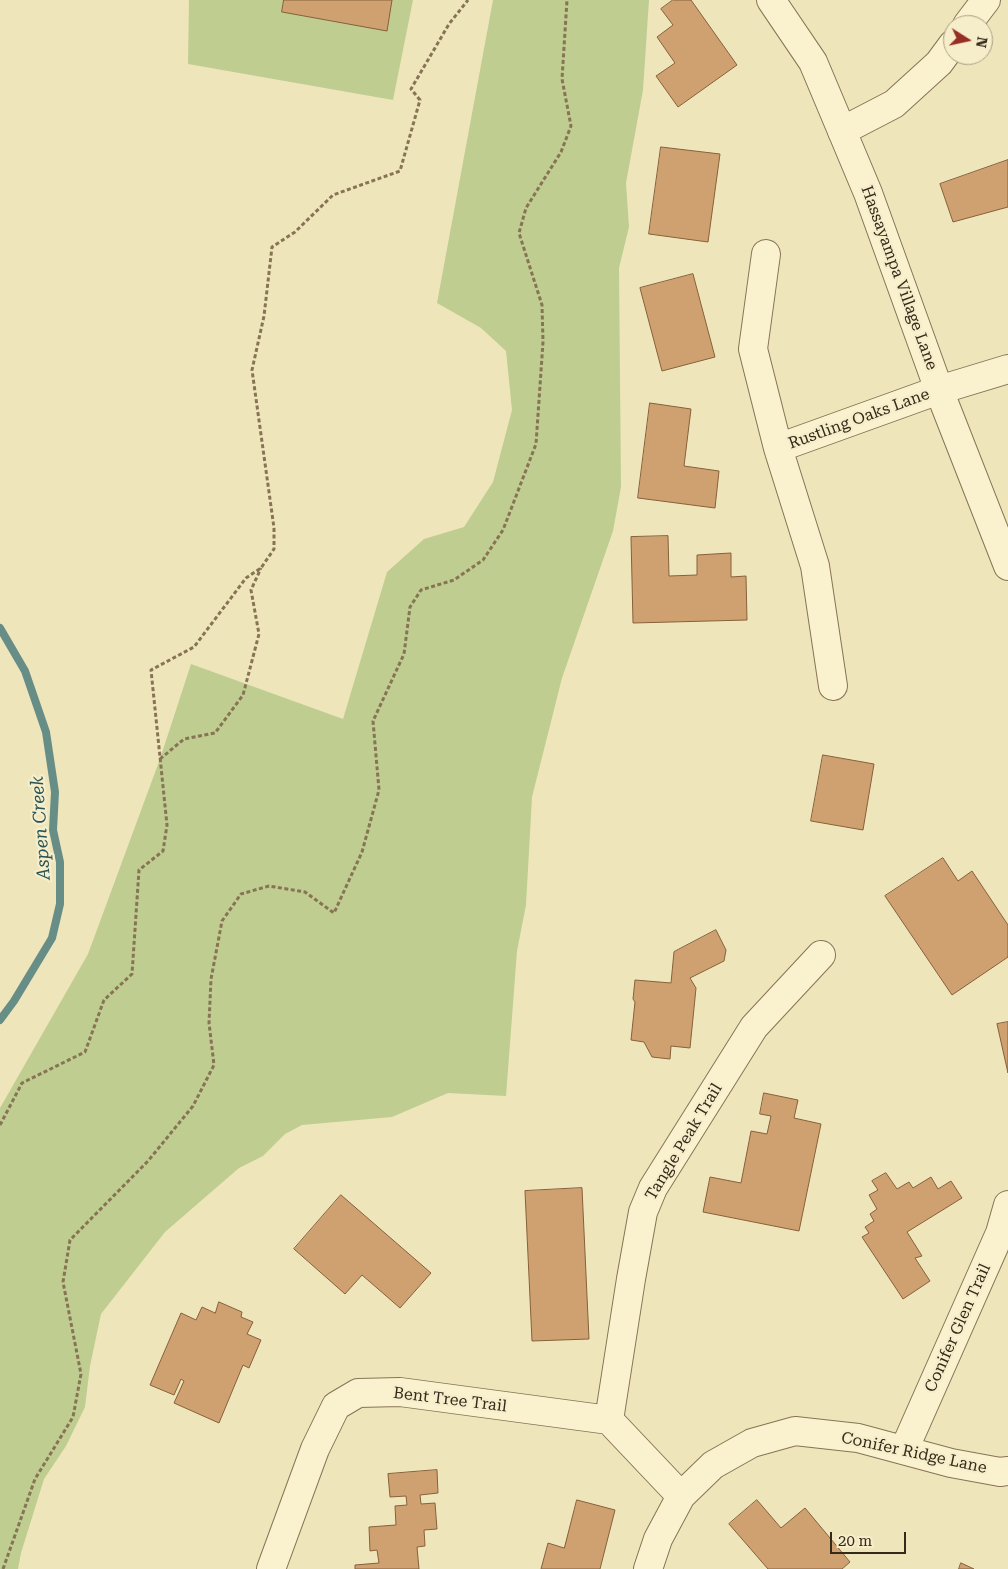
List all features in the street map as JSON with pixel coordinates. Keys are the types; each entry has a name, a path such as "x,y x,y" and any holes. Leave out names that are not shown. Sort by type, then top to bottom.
{"street":[{"name":"Hassayampa Village Lane","path":"771,0 814,62 868,193 939,390 1008,566"},
{"path":"975,15 986,0"},
{"path":"842,131 894,104 943,58"},
{"name":"Rustling Oaks Lane","path":"766,254 753,350 778,448 814,566 833,686"},
{"name":"Rustling Oaks Lane","path":"778,448 939,390 1008,369"},
{"name":"Tangle Peak Trail","path":"609,1420 643,1212 654,1188 754,1027 821,956"},
{"name":"Conifer Glen Trail","path":"904,1450 1000,1233 1008,1204"},
{"name":"Bent Tree Trail","path":"270,1569 315,1449 336,1406 358,1393 400,1392 609,1420"},
{"path":"609,1420 681,1496"},
{"name":"Conifer Ridge Lane","path":"648,1569 658,1539 681,1496 713,1465 752,1443 794,1431 858,1438 950,1463 1000,1472 1008,1471"}],"path":[{"path":"160,759 184,740 216,733 244,695 259,634 251,590 261,568 274,549 274,528 252,370 264,316 272,247 295,232 333,195 400,170 420,100 411,89 449,24 468,0"},
{"path":"3,1569 35,1479 73,1417 82,1374 63,1282 70,1240 148,1161 193,1106 214,1065 209,1023 210,979 222,921 241,894 269,886 305,892 334,912 362,852 378,790 373,721 404,654 410,607 421,590 454,580 483,560 503,530 536,444 543,342 542,305 519,233 526,208 561,152 571,126 562,79 567,0"},
{"path":"0,1125 22,1083 86,1052 104,1000 132,974 139,870 163,851 167,825 150,670 194,647 246,578 261,568"}],"green space":[{"path":"189,0 413,0 393,100 188,64"},
{"path":"493,0 649,0 643,90 626,183 629,227 619,268 621,487 613,531 562,678 532,797 526,905 517,951 506,1096 448,1093 392,1117 302,1125 285,1134 263,1156 239,1168 165,1232 101,1314 90,1366 85,1407 66,1446 44,1479 21,1553 18,1569 0,1569 0,1108 88,954 160,759 191,664 343,719 387,572 424,539 464,527 493,482 512,410 506,351 481,328 437,303"}],"building":[{"path":"284,0 392,0 387,31 282,12"},
{"path":"673,0 691,0 737,65 678,107 656,76 675,63 657,37 673,25 661,9"},
{"path":"661,147 720,154 708,242 649,234"},
{"path":"1008,160 1008,207 953,222 940,184"},
{"path":"693,274 715,357 662,371 640,288"},
{"path":"650,403 691,409 684,466 719,471 715,508 638,498"},
{"path":"668,536 669,576 697,575 697,555 731,553 731,577 746,576 747,620 633,623 631,537"},
{"path":"823,755 874,764 863,830 811,821"},
{"path":"943,858 958,881 972,871 1008,925 1008,957 952,995 885,896"},
{"path":"716,930 726,950 724,961 690,978 696,988 690,1048 671,1046 670,1059 652,1057 644,1042 631,1040 635,980 671,983 674,952"},
{"path":"1008,1022 1008,1073 997,1024"},
{"path":"764,1093 798,1100 794,1118 821,1124 799,1231 703,1212 710,1177 741,1183 751,1131 767,1134 771,1116 760,1114"},
{"path":"886,1173 897,1189 909,1182 913,1188 931,1177 938,1189 951,1181 962,1198 907,1232 922,1256 915,1258 930,1281 903,1299 862,1237 869,1233 865,1227 874,1221 870,1214 877,1209 869,1195 878,1190 872,1181"},
{"path":"582,1188 589,1339 532,1341 525,1191"},
{"path":"341,1195 431,1273 400,1308 362,1275 345,1294 294,1249"},
{"path":"219,1302 242,1312 241,1317 253,1322 247,1334 261,1340 249,1368 243,1365 219,1423 174,1403 184,1381 181,1379 174,1395 150,1385 181,1313 196,1320 202,1307 215,1313"},
{"path":"437,1470 438,1493 420,1495 421,1504 435,1503 437,1529 424,1530 425,1546 417,1547 419,1569 355,1569 355,1565 379,1563 377,1550 370,1551 369,1527 396,1525 395,1506 407,1505 406,1496 390,1497 388,1474"},
{"path":"577,1500 615,1510 600,1569 541,1569 548,1543 564,1548"},
{"path":"757,1500 781,1528 805,1508 850,1562 842,1569 768,1569 729,1524"},
{"path":"961,1563 974,1569 959,1569"}],"waterway":[{"name":"Aspen Creek","path":"0,628 25,671 46,732 55,792 53,830 60,862 60,904 52,938 14,1001 0,1020"}]}
